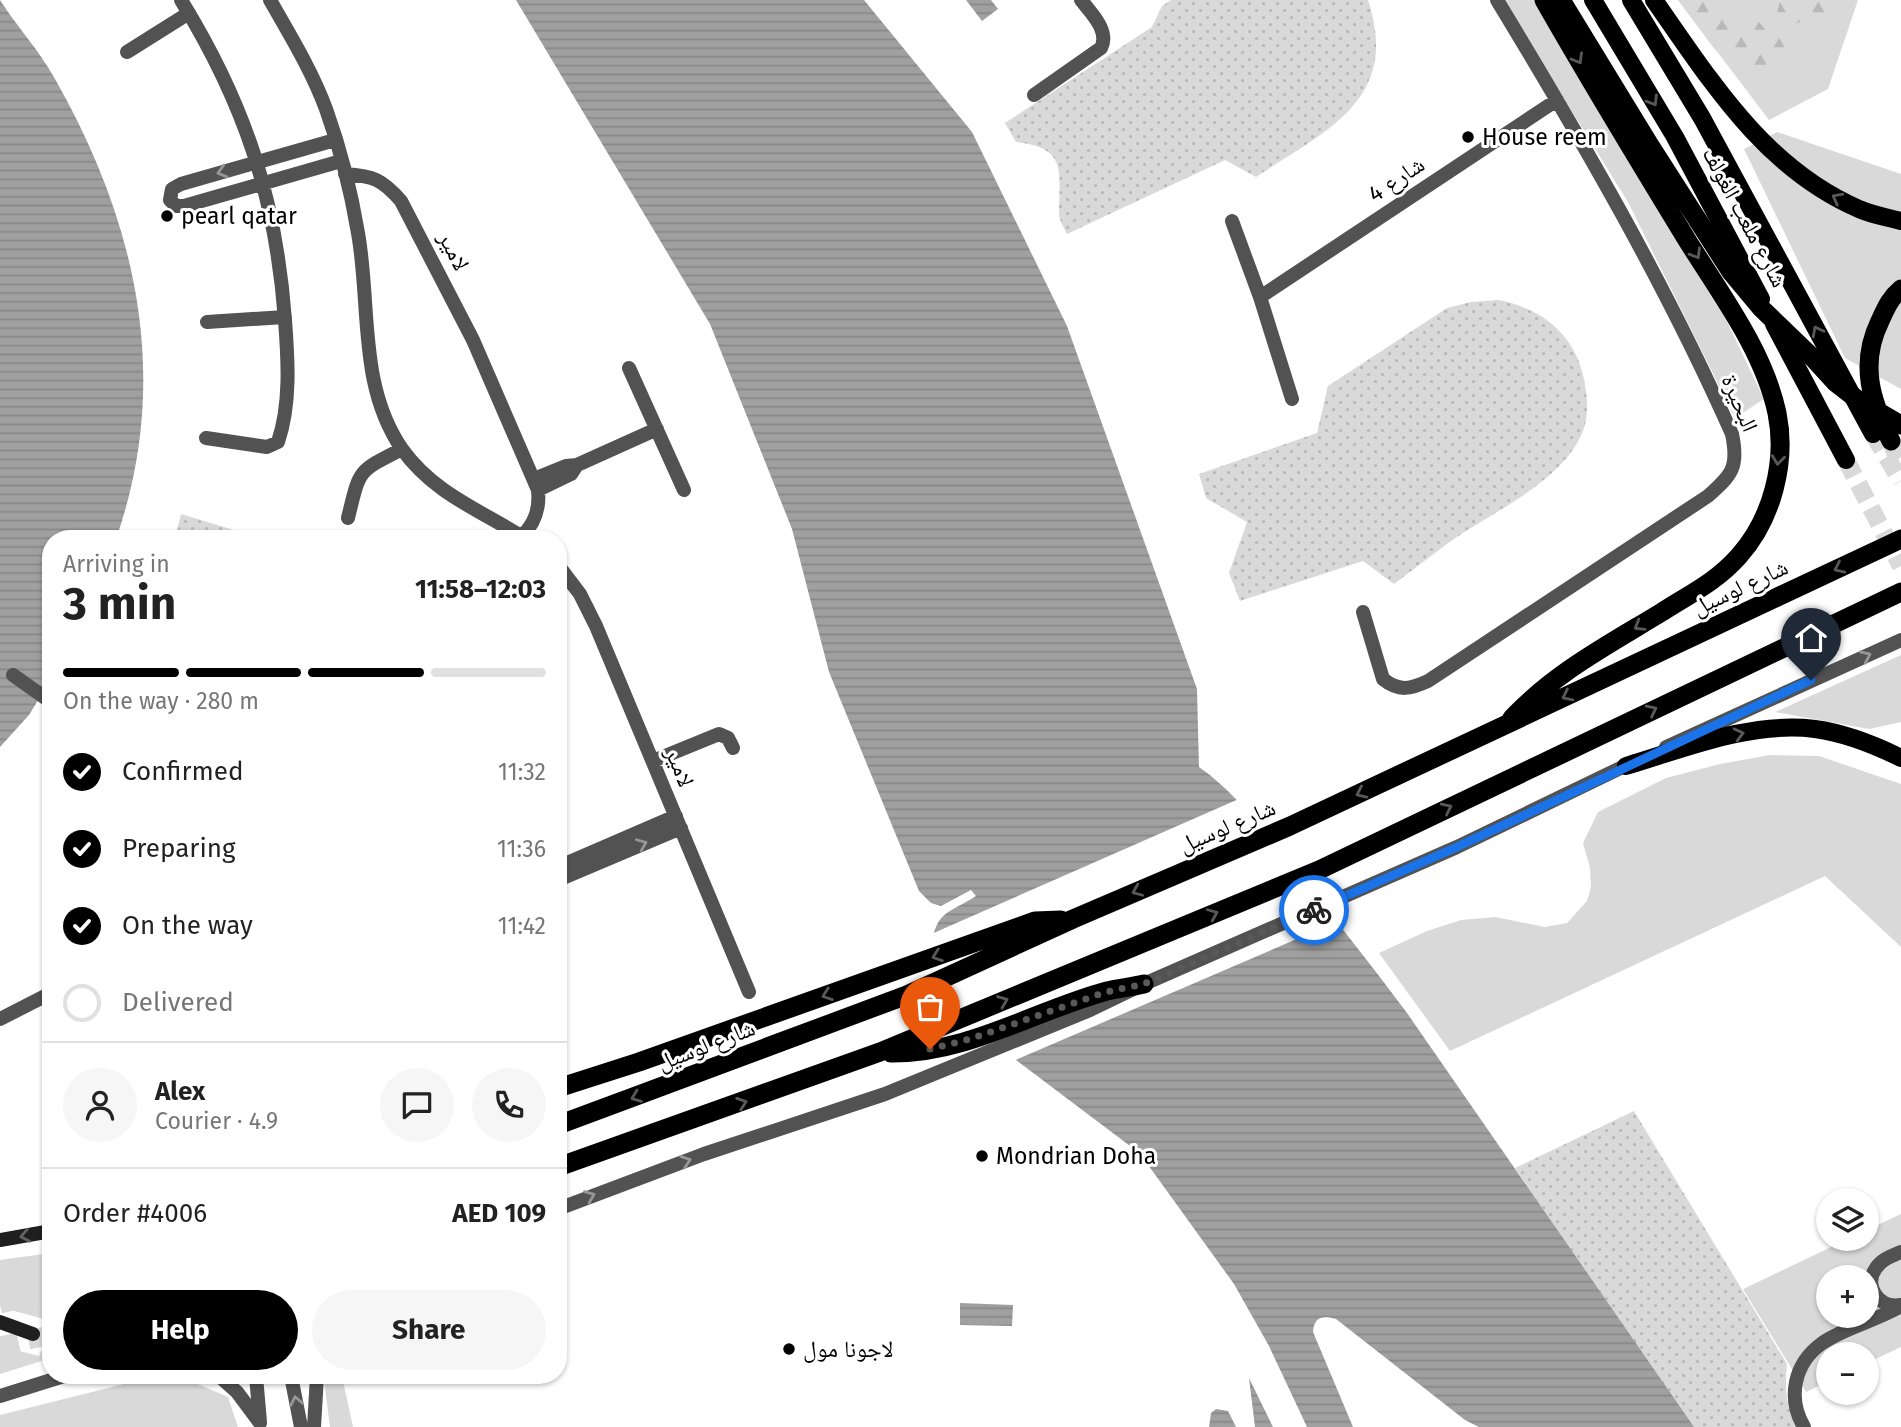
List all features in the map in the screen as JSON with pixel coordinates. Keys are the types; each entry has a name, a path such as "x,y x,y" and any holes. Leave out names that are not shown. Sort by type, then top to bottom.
{"highway":[{"path":"1502,728 1557,676 1695,594 1740,555 1767,512 1779,461 1777,412 1751,344 1601,99 1544,0"},
{"path":"1561,0 1709,241 1761,308 1836,383 1858,400 1888,433"},
{"path":"1888,433 1876,411 1867,367 1874,334 1891,298 1901,289"},
{"name":"شارع لوسيل","path":"567,1122 907,995 1073,919 1290,826 1901,539"},
{"path":"567,1164 880,1052 1319,870 1901,592"},
{"path":"567,1085 1035,921 1073,919"},
{"path":"880,1052 908,1053 951,1045 1106,992 1144,984"}],"main road":[{"name":"شارع ملعب الغولف","path":"1593,0 1675,138 1846,460"},
{"name":"شارع ملعب الغولف","path":"1631,0 1888,433"},
{"path":"1654,0 1740,120 1775,156 1814,185 1861,210 1901,221"},
{"path":"1626,766 1752,730 1814,729 1865,742 1901,758"},
{"path":"0,1240 42,1233"},
{"path":"0,1322 33,1334"}],"street":[{"path":"181,0 230,90 258,162 274,222 288,364 278,442 267,447 206,438"},
{"path":"270,0 326,108 343,167 363,261 372,380 383,413 402,449 440,490 510,530"},
{"path":"1034,94 1101,48 1105,40 1104,33 1081,0"},
{"name":"البحيرة","path":"1363,612 1384,679 1392,686 1412,688 1428,681 1708,496 1723,484 1735,463 1732,434 1681,329 1606,184 1496,0"},
{"path":"127,52 189,13"},
{"name":"شارع 4","path":"1260,297 1557,100"},
{"path":"335,140 181,184 172,189 170,200 176,206 184,206 264,183 343,167"},
{"name":"لامير","path":"343,167 379,180 401,201 473,341 536,485"},
{"path":"1232,221 1260,297 1292,399"},
{"path":"207,323 285,317"},
{"path":"629,368 684,490"},
{"path":"528,530 539,500 536,485 571,474 577,465 657,429"},
{"path":"348,518 358,478 367,467 402,449"},
{"name":"لامير","path":"567,577 580,594 596,626 750,992"},
{"path":"567,1206 704,1154 885,1094 1090,1010 1469,841 1901,640"},
{"path":"13,675 42,696"},
{"path":"653,761 719,734 728,737 733,748"},
{"path":"567,864 678,822"},
{"path":"567,876 678,822"},
{"path":"0,1019 42,998"},
{"path":"1879,1265 1901,1252"},
{"path":"1879,1299 1883,1303 1901,1305"},
{"path":"1804,1427 1795,1404 1794,1387 1799,1372 1820,1344 1877,1319 1901,1305"},
{"path":"0,1395 42,1383"},
{"path":"228,1384 237,1392 260,1425"},
{"path":"257,1384 260,1425"},
{"path":"293,1384 301,1427"},
{"path":"314,1427 317,1384"}],"green space":[{"path":"1171,0 1368,0 1376,34 1374,63 1366,88 1351,108 1331,127 1256,177 1225,160 1067,234 1059,216 1057,164 1045,150 1016,142 1005,123 1152,27 1162,6"},
{"path":"1503,0 1537,0 1720,307 1764,399 1735,418 1628,202"},
{"path":"1678,0 1858,0 1828,89 1769,120"},
{"path":"1678,0 1725,0 1726,10 1735,12 1738,24 1759,22 1768,33 1780,39 1783,50 1761,68 1746,70 1724,52 1716,51"},
{"path":"1780,0 1846,0 1835,12 1786,28 1777,23"},
{"path":"1777,132 1901,174 1901,389 1845,358 1744,149"},
{"path":"1499,300 1536,313 1547,320 1566,339 1579,362 1587,396 1587,414 1583,431 1574,449 1561,465 1527,493 1454,539 1394,584 1363,561 1240,601 1229,573 1247,522 1206,498 1199,474 1317,433 1328,386 1447,308 1471,302"},
{"path":"181,514 233,530 177,530"},
{"path":"1901,655 1901,722 1869,729 1775,712"},
{"path":"1770,755 1819,756 1901,784 1901,947 1825,876 1450,1051 1379,953 1427,931 1461,920 1495,917 1545,927 1567,923 1587,901 1591,887 1590,868 1583,843 1598,812 1666,778"},
{"path":"1634,1111 1787,1364 1787,1397 1797,1427 1691,1427 1515,1168"},
{"path":"1901,1214 1901,1347 1879,1357 1879,1342 1816,1342 1816,1387 1806,1392 1743,1289 1823,1251 1879,1251 1879,1224"},
{"path":"42,1254 42,1319 0,1307 0,1260"},
{"path":"0,1346 39,1356 42,1350 42,1361 0,1374"},
{"path":"124,1384 198,1384 228,1397 238,1427 0,1427 0,1415"},
{"path":"325,1384 344,1384 353,1427 330,1427"}],"shaded area":[{"path":"0,0 55,79 107,189 125,246 137,303 143,361 142,420 133,479 119,530 42,530 42,694 29,715 0,747"},
{"path":"516,0 864,0 972,132 1067,326 1197,689 1199,767 1225,788 1248,812 1393,994 1694,1427 1479,1427 1465,1420 1336,1319 1327,1317 1317,1320 1313,1332 1353,1427 1307,1427 1269,1346 1234,1284 1146,1162 1134,1149 987,1038 932,948 936,927 945,914 976,896 971,890 941,906 931,903 919,891 829,672 792,529 710,324"},
{"path":"966,0 991,0 998,9 982,21"},
{"path":"960,1303 1013,1305 1012,1326 960,1325"},
{"path":"1249,1378 1273,1427 1255,1427"},
{"path":"1216,1409 1228,1411 1236,1427 1209,1427 1211,1413"}],"pier":[{"path":"1241,798 1341,920 1011,1062 984,1040 933,967 928,949 929,935"}],"tunnel":[{"path":"1873,434 1901,481"},
{"path":"1891,441 1901,465"},
{"path":"1846,460 1901,566"},
{"path":"0,1304 42,1295"},
{"path":"33,1334 42,1338"},
{"path":"0,1346 42,1337"},
{"path":"138,1384 188,1427"}],"way so far":[{"path":"930,1049 1008,1027 1106,992 1144,984 1314,910"}],"place":[{"name":"House reem","path":"1468,137"},
{"name":"pearl qatar","path":"167,216"},
{"name":"Mondrian Doha","path":"982,1156"},
{"name":"لاجونا مول","path":"789,1349"}],"route":[{"path":"1314,910 1457,847 1811,680"}]}
